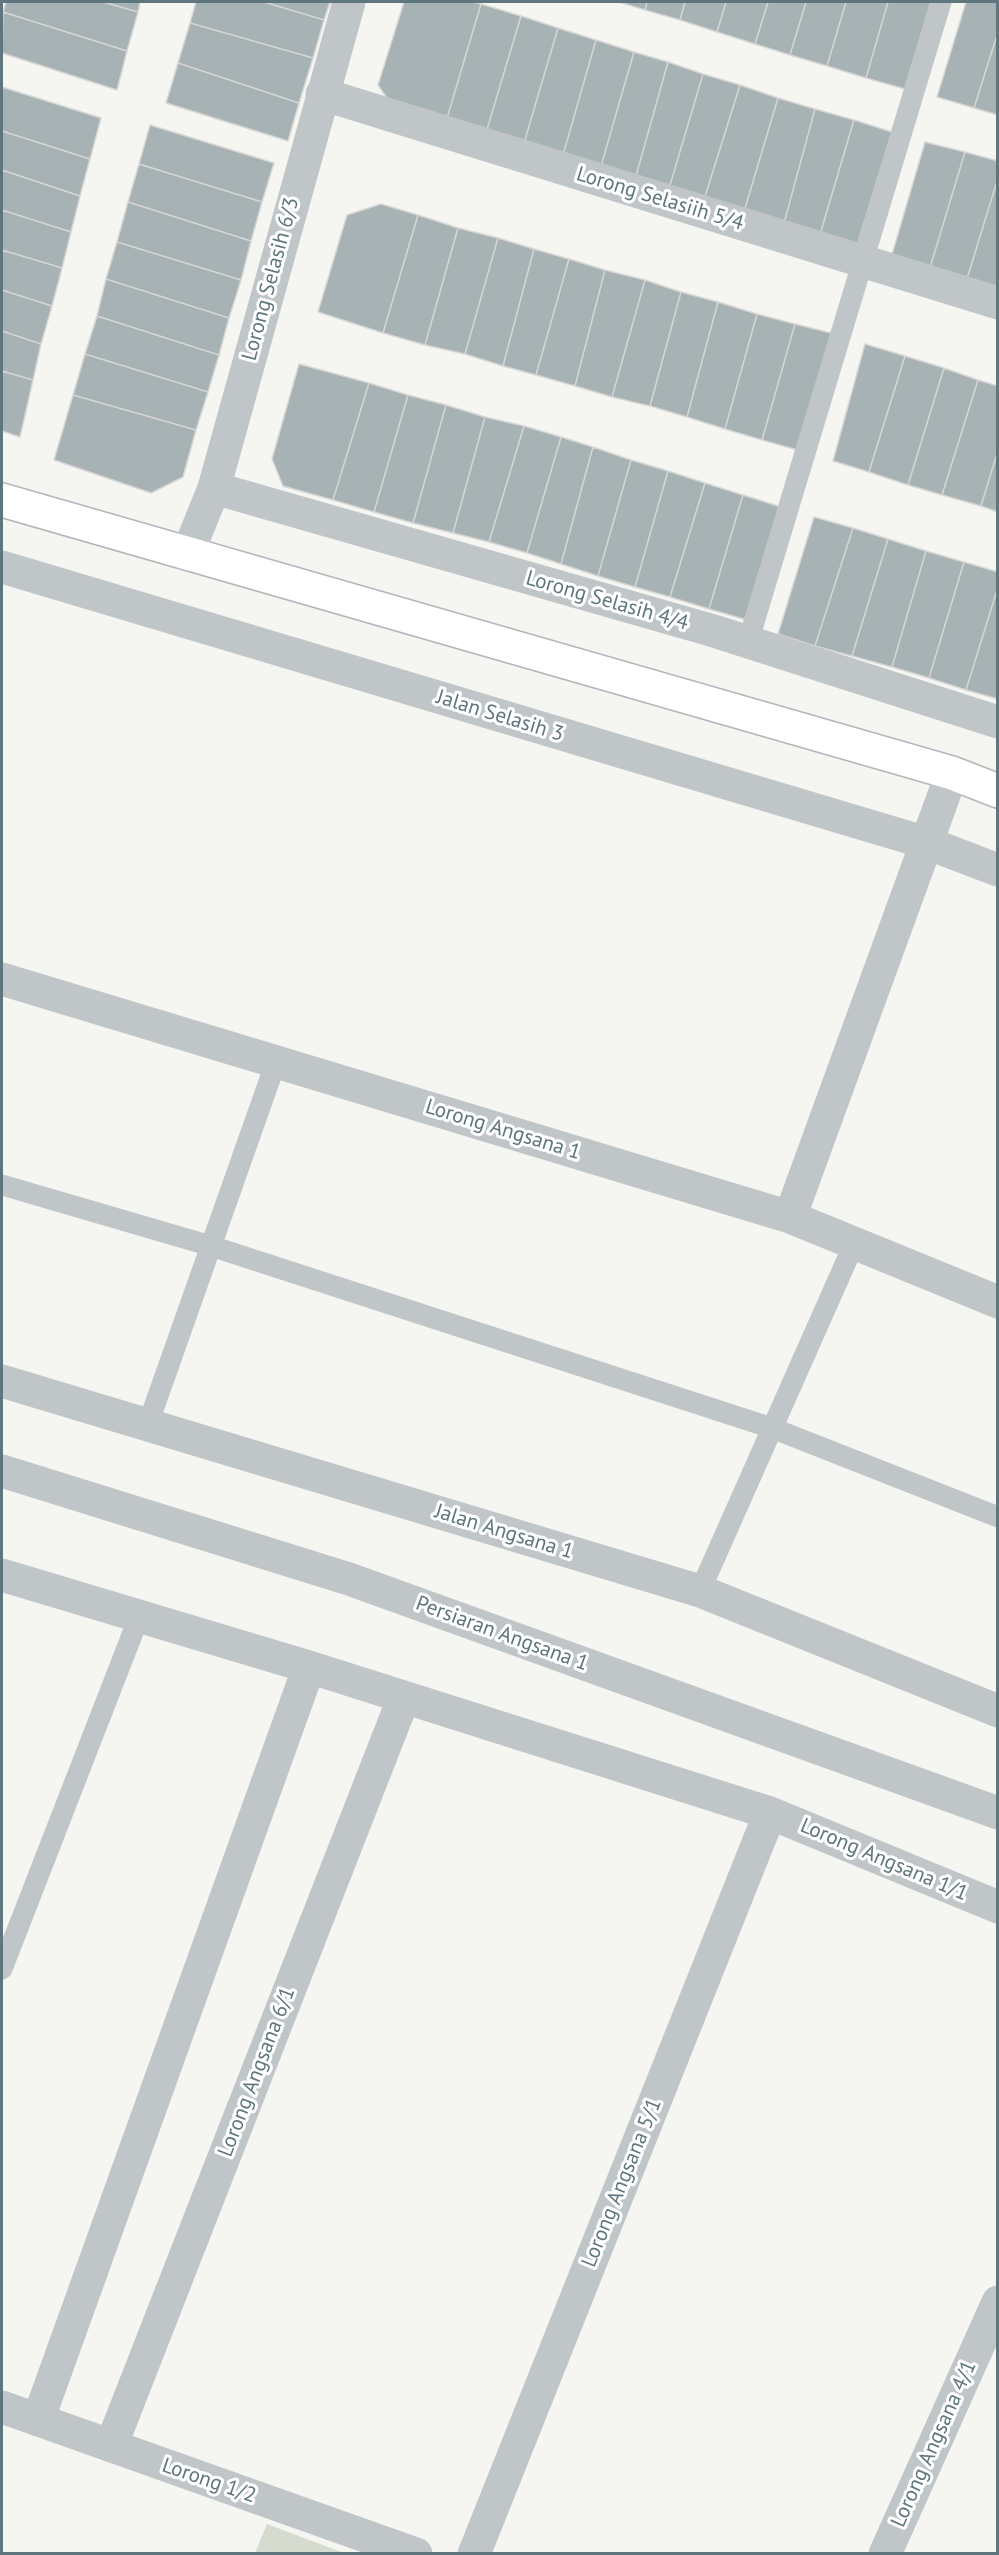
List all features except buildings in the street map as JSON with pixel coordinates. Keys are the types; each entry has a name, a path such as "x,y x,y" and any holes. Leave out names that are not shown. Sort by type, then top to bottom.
{"street":[{"name":"Lorong Selasih 6/3","path":"187,555 214,488 349,2"},
{"name":"Lorong Selasiih 5/4","path":"322,94 998,303"},
{"name":"Lorong Selasih 4/4","path":"214,488 748,642 998,722"},
{"path":"2,500 952,773 998,791"},
{"name":"Jalan Selasih 3","path":"2,567 927,843 998,870"},
{"path":"790,1217 952,773"},
{"name":"Lorong Angsana 1","path":"2,979 790,1217 998,1302"},
{"name":"Jalan Angsana 1","path":"2,1381 700,1591 998,1711"},
{"name":"Persiaran Angsana 1","path":"2,1470 349,1579 998,1813"},
{"name":"Lorong Angsana 1/1","path":"2,1575 309,1667 770,1813 998,1907"},
{"path":"38,2420 309,1667"},
{"name":"Lorong Angsana 6/1","path":"111,2446 404,1697"},
{"name":"Lorong Angsana 5/1","path":"474,2553 770,1813"},
{"name":"Lorong Angsana 4/1","path":"885,2553 995,2317"},
{"name":"Lorong 1/2","path":"2,2407 416,2553"}],"lane":[{"path":"748,642 940,2"},
{"path":"148,1425 276,1062"},
{"path":"2,1185 211,1246 772,1428 998,1517"},
{"path":"700,1591 854,1244"},
{"path":"2,1969 139,1617"}],"shaded area":[{"path":"267,2524 344,2553 255,2553"}]}
